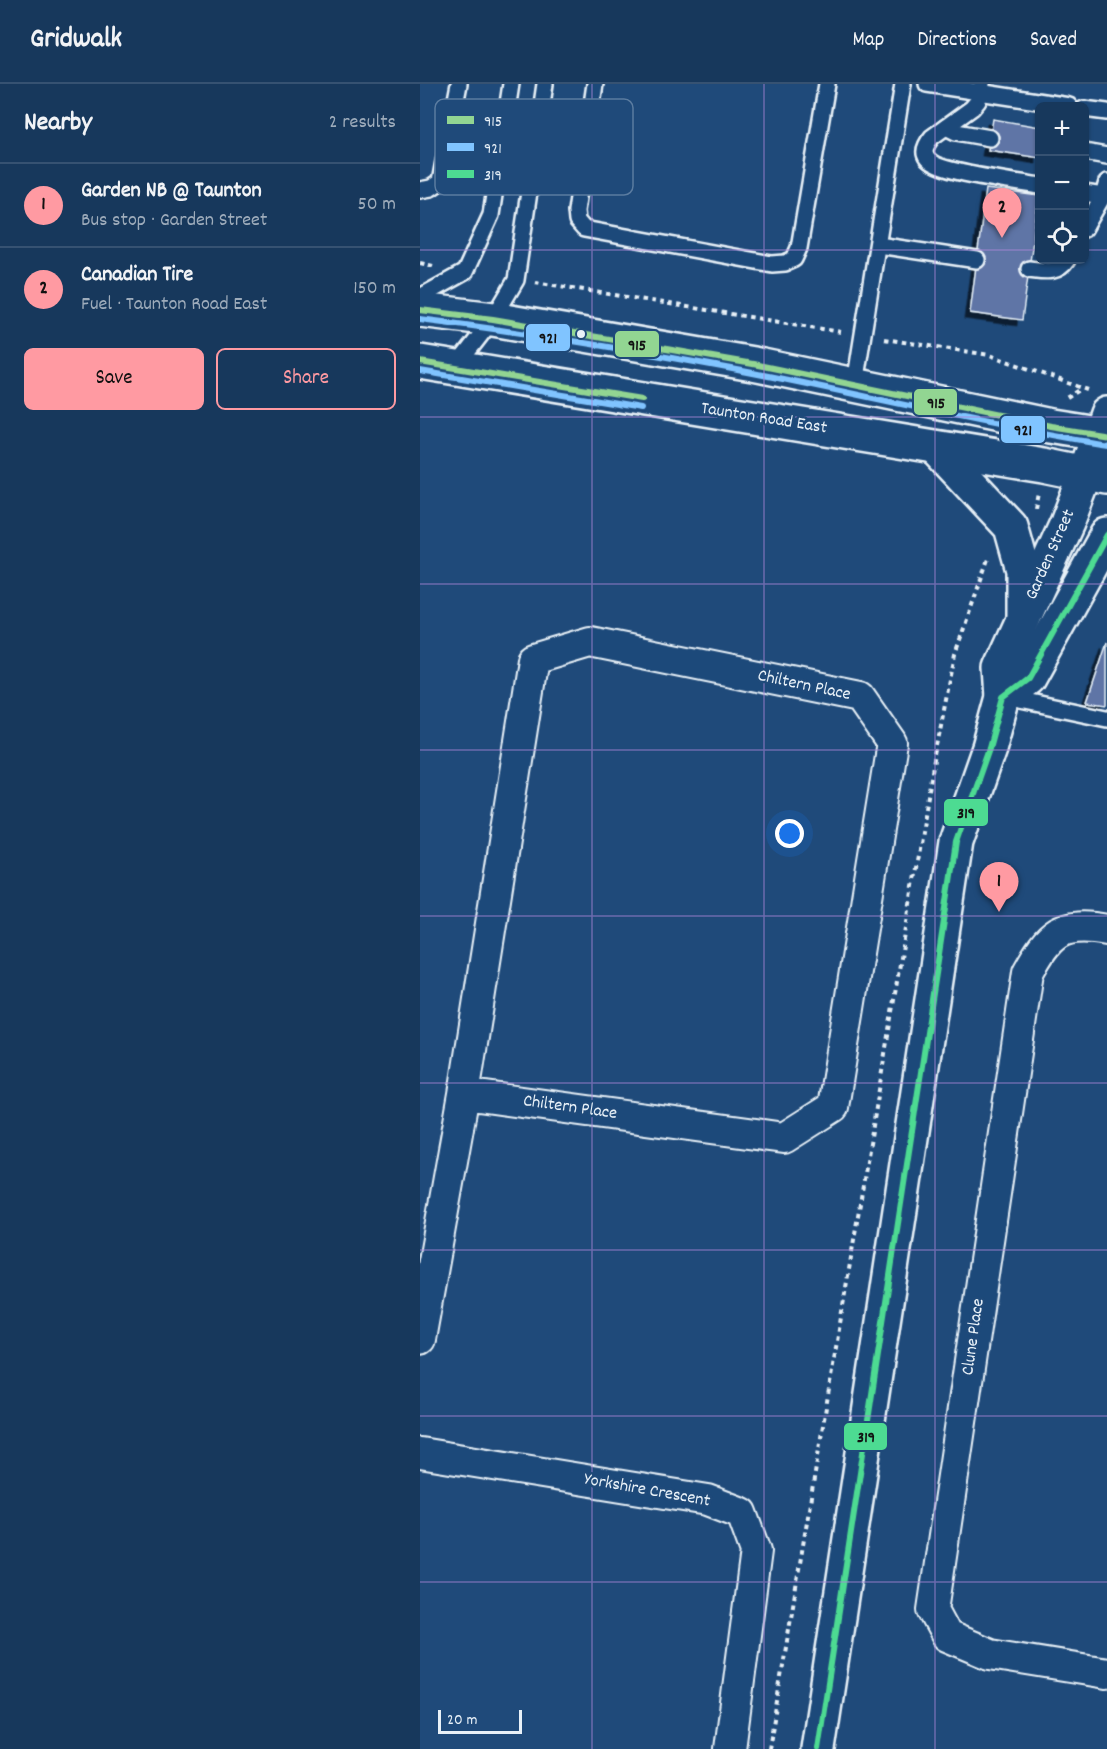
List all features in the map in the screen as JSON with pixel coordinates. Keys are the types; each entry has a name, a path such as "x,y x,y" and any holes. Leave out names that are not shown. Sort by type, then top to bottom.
{"main road":[{"path":"420,310 493,320 753,364 1051,426 1100,418"},
{"name":"Taunton Road East","path":"420,362 1044,465 1097,476"},
{"name":"Garden Street","path":"818,1749 956,842 989,748 1003,697 1001,668 1067,523 1097,476 1100,418"},
{"path":"937,448 1011,527 1023,570 1023,619"},
{"name":"Garden Street","path":"1003,697 1028,678 1107,535"}],"street":[{"name":"Chiltern Place","path":"420,1339 464,1094 533,659 590,642 860,697 892,743 834,1107 784,1138 464,1094"},
{"name":"Clune Place","path":"1107,930 1074,927 1058,933 1041,948 1028,972 933,1610 947,1636 990,1654 1107,1673"},
{"name":"Yorkshire Crescent","path":"420,1453 708,1500 742,1513 756,1551 730,1749"}],"lane":[{"path":"456,99 459,84"},
{"path":"509,99 511,84"},
{"path":"543,99 545,84"},
{"path":"593,99 595,84"},
{"path":"578,195 577,221 584,229 772,264 785,263 794,259 800,248 827,84"},
{"path":"855,384 903,84"},
{"path":"927,84 981,88 1049,102"},
{"path":"981,88 978,101 972,108 932,137 927,144 925,154 928,161 956,171 1035,185"},
{"path":"1089,110 1107,112"},
{"path":"946,127 956,132 990,138"},
{"path":"1089,153 1107,156"},
{"path":"420,190 435,185"},
{"path":"1089,192 1105,189"},
{"path":"1089,219 1105,189"},
{"path":"420,297 465,272 491,214 494,195"},
{"path":"455,368 493,320 516,280 529,195"},
{"path":"878,245 977,260"},
{"path":"1029,269 1052,271 1063,267 1065,264"},
{"path":"1003,697 1107,718"}],"path":[{"path":"549,284 849,333"},
{"path":"892,340 990,355 1100,418"},
{"path":"769,1749 933,766 955,654 989,554"}],"building":[{"path":"993,119 1035,126 1035,157 988,150"},
{"path":"986,189 1035,195 1035,225 1022,320 970,313"},
{"path":"1107,642 1107,705 1087,702"}],"transit line":[{"name":"915","path":"420,310 493,319 753,364 1051,426 1107,435"},
{"name":"921","path":"420,319 629,350 712,365 1017,428 1106,444"},
{"name":"915","path":"420,362 642,399"},
{"name":"921","path":"420,371 641,408"},
{"name":"319","path":"818,1749 956,842 989,748 1003,697 1028,678 1107,535"}],"place":[{"name":"Canadian Tire","path":"1002,238"},
{"name":"Garden NB @ Taunton","path":"999,912"}]}
